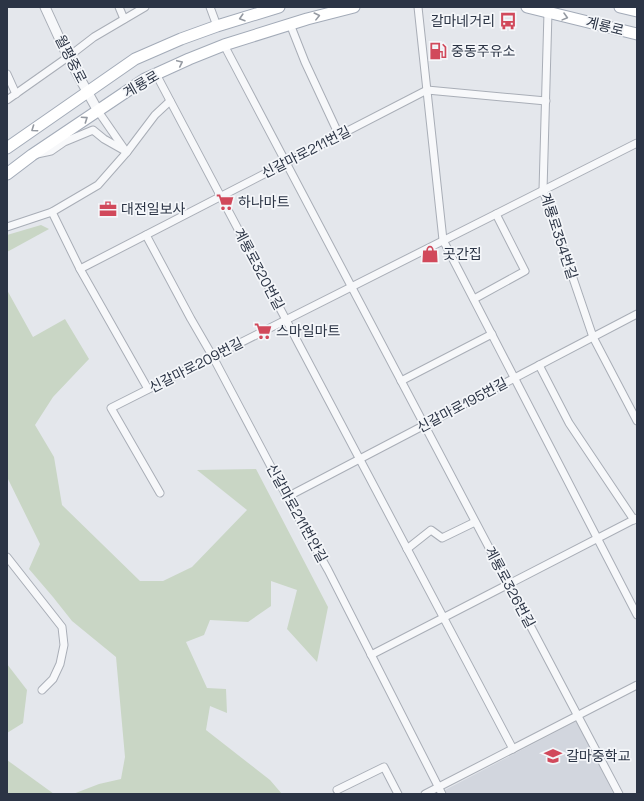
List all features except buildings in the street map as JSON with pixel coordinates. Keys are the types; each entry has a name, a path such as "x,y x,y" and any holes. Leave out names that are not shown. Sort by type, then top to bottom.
{"main road":[{"name":"계룡로","path":"7,148 135,59 181,39 217,26 280,7"},
{"name":"계룡로","path":"7,174 32,155 145,79 189,58 224,45 290,24 354,7"},
{"name":"계룡로","path":"527,7 637,34"},
{"name":"계룡로","path":"620,7 637,10"}],"street":[{"name":"월평중로","path":"45,7 68,57 98,111"},
{"path":"119,7 124,19"},
{"path":"7,100 94,37 145,7"},
{"path":"210,7 217,26"},
{"path":"418,7 443,240 637,615"},
{"name":"계룡로354번길","path":"548,12 543,190 593,337 637,422"},
{"path":"290,24 304,62 339,135"},
{"name":"계룡로326번길","path":"224,45 619,794"},
{"path":"7,74 16,94"},
{"name":"계룡로320번길","path":"156,74 513,749"},
{"path":"427,90 546,101"},
{"name":"신갈마로211번길","path":"80,269 427,90"},
{"path":"7,227 52,212 98,185 127,152 155,116 170,101"},
{"path":"98,111 127,152"},
{"path":"32,155 51,151 64,142 93,130 104,139 127,152"},
{"name":"신갈마로209번길","path":"160,493 111,408 637,143"},
{"path":"52,212 80,269 148,390"},
{"path":"474,299 525,271 496,214"},
{"name":"신갈마로211번안길","path":"146,235 328,570 440,791"},
{"name":"신갈마로195번길","path":"287,497 637,314"},
{"path":"401,381 492,334"},
{"path":"371,656 635,519 569,423 539,365"},
{"path":"407,549 431,530 442,538 475,522"},
{"path":"7,557 62,627 64,645 60,664 53,679 42,690"},
{"path":"425,794 440,791 513,749 637,685"},
{"path":"337,790 384,767 398,794"}],"shaded area":[{"name":"갈마중학교","path":"577,721 615,794 447,794 445,790"}],"green space":[{"path":"41,225 49,229 7,252 7,235"},
{"path":"7,290 33,337 65,319 89,359 53,397 35,425 54,457 62,505 140,581 163,581 192,567 247,510 197,470 256,469 328,607 317,662 287,629 297,590 271,581 271,606 248,622 210,620 204,635 186,642 207,688 226,689 227,713 210,706 206,730 270,780 282,794 73,794 99,784 121,779 125,757 116,657 72,621 29,569 40,544 7,477"},
{"path":"7,664 27,690 23,723 7,733"},
{"path":"7,760 54,794 7,794"}],"place":[{"name":"갈마네거리","path":"508,21"},
{"name":"중동주유소","path":"438,51"},
{"name":"하나마트","path":"225,202"},
{"name":"대전일보사","path":"108,209"},
{"name":"곳간집","path":"430,254"},
{"name":"스마일마트","path":"263,331"},
{"name":"갈마중학교","path":"553,756"}]}
